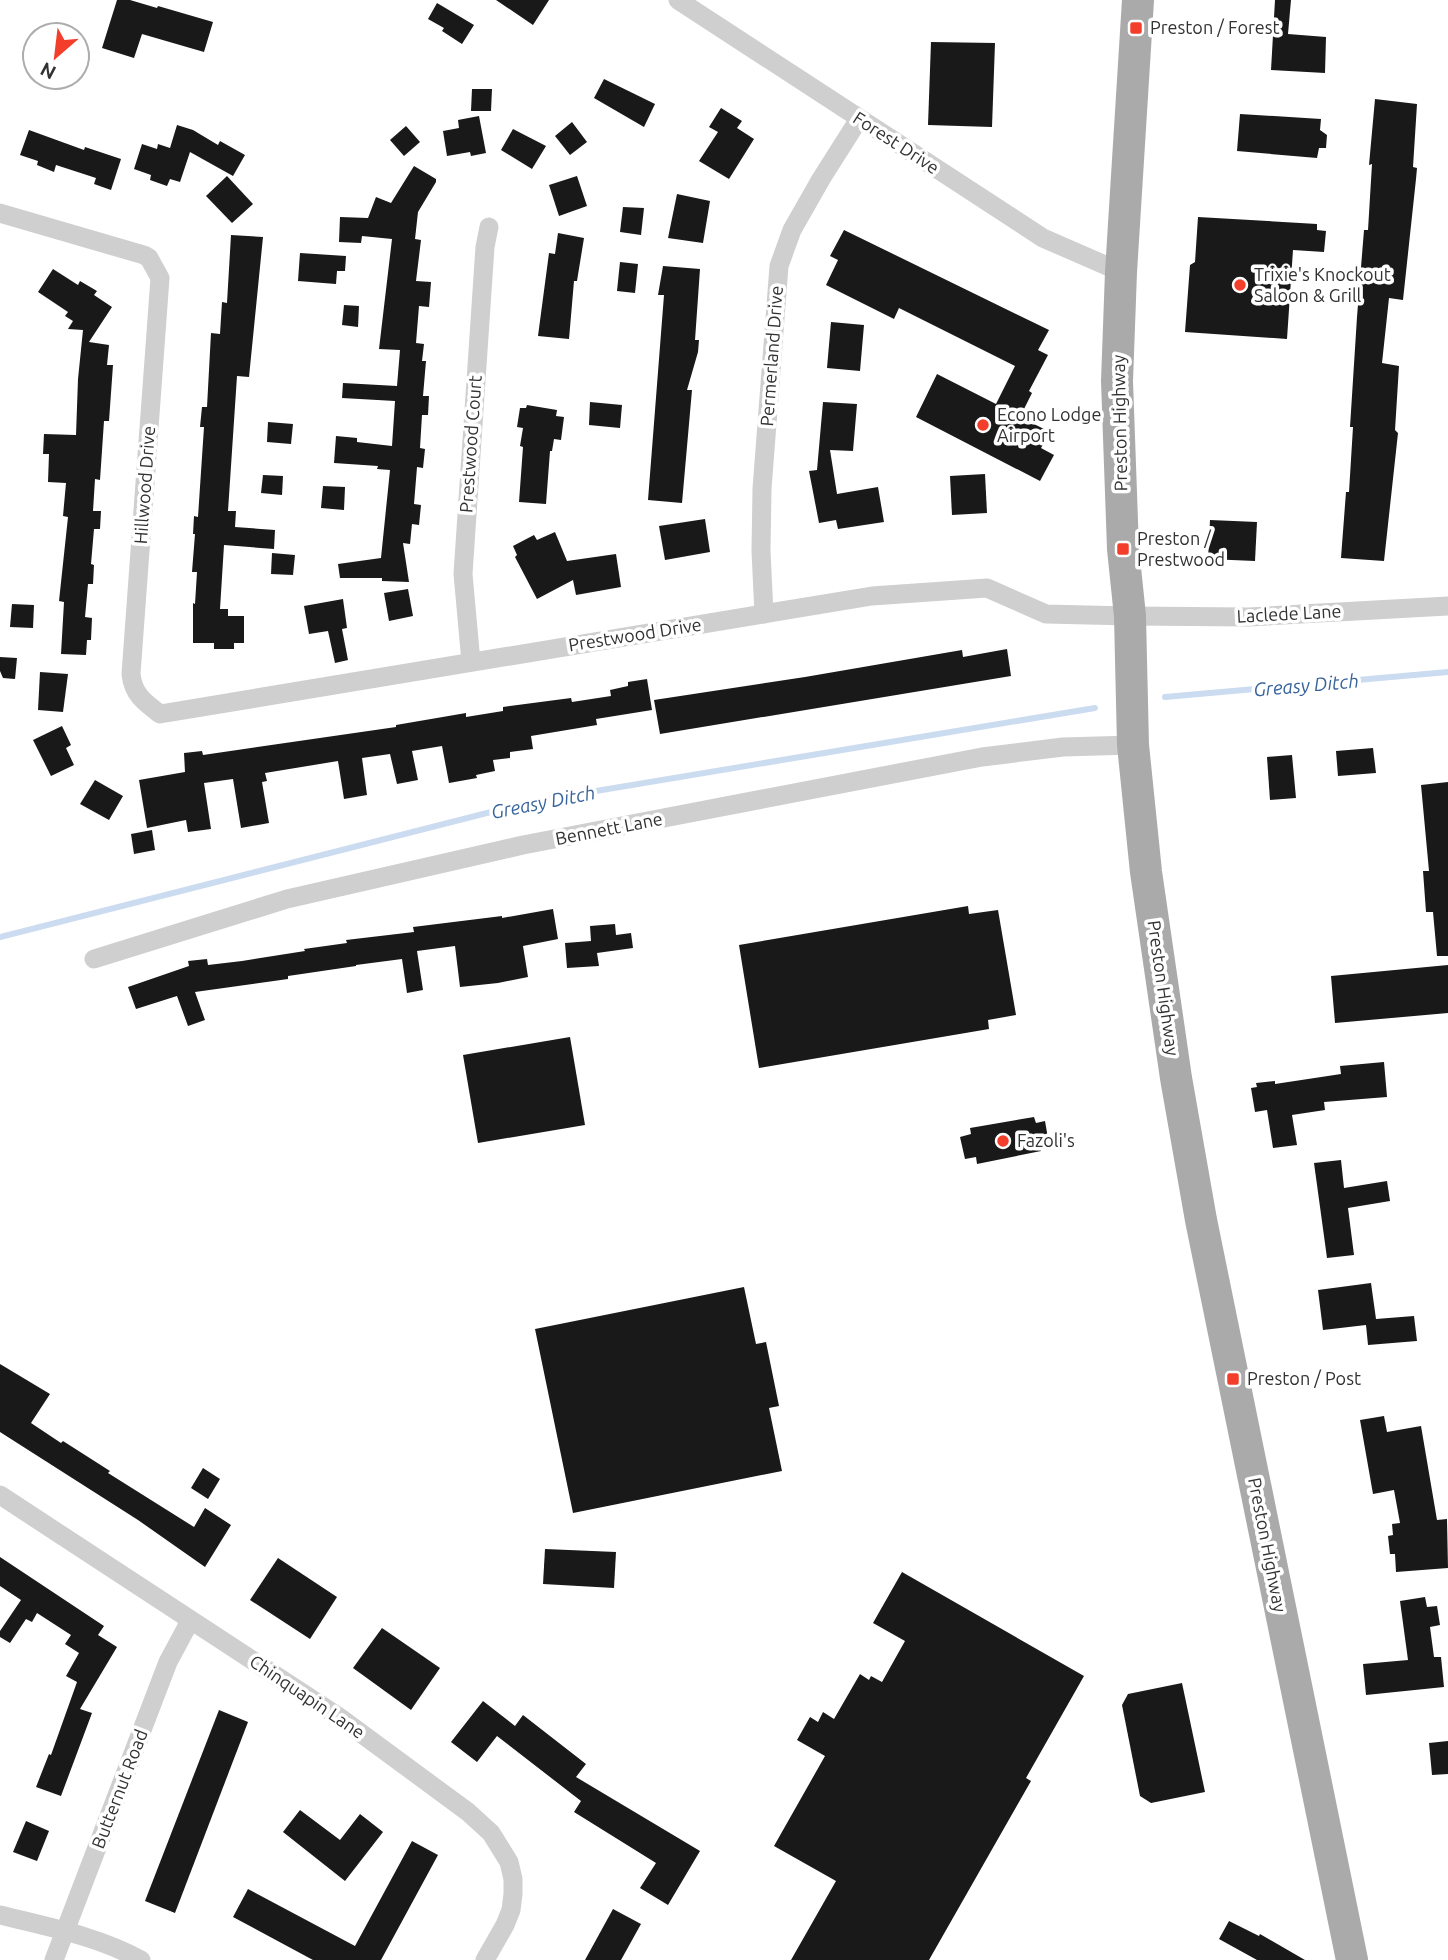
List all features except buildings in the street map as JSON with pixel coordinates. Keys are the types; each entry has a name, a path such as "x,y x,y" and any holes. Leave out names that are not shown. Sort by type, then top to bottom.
{"main road":[{"name":"Preston Highway","path":"1138,0 1117,381 1123,549 1130,616 1133,746 1147,881 1175,1078 1201,1220 1352,1960"}],"street":[{"name":"Forest Drive","path":"678,0 1043,238 1121,272"},
{"name":"Permerland Drive","path":"764,614 762,489 779,267 792,230 859,119"},
{"name":"Hillwood Drive","path":"0,213 144,255 149,258 160,278 131,674 133,686 143,702"},
{"name":"Prestwood Court","path":"471,662 463,575 485,247 489,227"},
{"name":"Prestwood Drive","path":"143,702 160,714 872,596 986,587 1046,614 1130,616"},
{"name":"Laclede Lane","path":"1130,616 1249,617 1448,606"},
{"name":"Bennett Lane","path":"94,959 287,899 523,845 982,757 1063,747 1133,746"},
{"name":"Chinquapin Lane","path":"0,1495 339,1717 468,1812 491,1833 509,1862 513,1894 505,1925 485,1960"},
{"name":"Butternut Road","path":"54,1960 168,1662 190,1621"},
{"path":"0,1915 66,1932 125,1951 141,1960"}],"waterway":[{"name":"Greasy Ditch","path":"1165,697 1448,672"},
{"name":"Greasy Ditch","path":"0,937 530,802 1095,708"}],"place":[{"name":"Preston / Forest","path":"1136,28"},
{"name":"Trixie's Knockout Saloon & Grill","path":"1240,285"},
{"name":"Econo Lodge Airport","path":"983,425"},
{"name":"Preston / Prestwood","path":"1123,549"},
{"name":"Fazoli's","path":"1003,1141"},
{"name":"Preston / Post","path":"1233,1379"}]}
